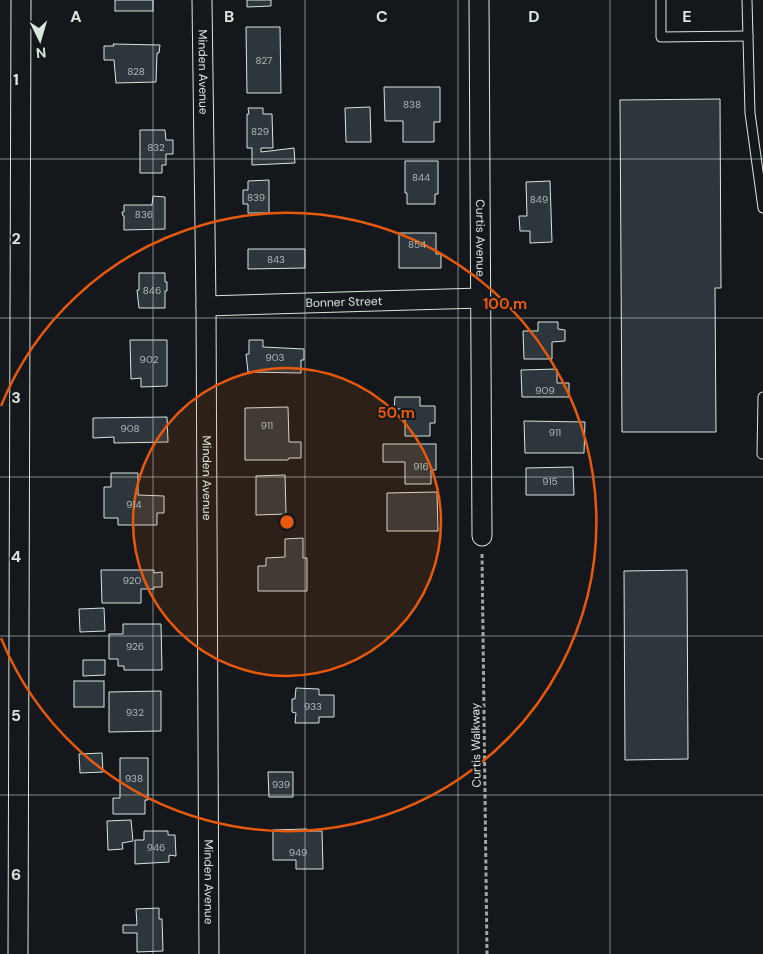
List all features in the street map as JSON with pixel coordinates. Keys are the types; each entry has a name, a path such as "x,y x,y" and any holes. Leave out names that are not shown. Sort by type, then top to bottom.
{"street":[{"path":"18,954 21,0"},
{"name":"Minden Avenue","path":"202,0 206,306 209,954"},
{"name":"Curtis Avenue","path":"479,0 482,536"},
{"name":"Bonner Street","path":"206,306 481,298"}],"lane":[{"path":"661,0 662,37 748,36"},
{"path":"747,0 750,113 763,208"},
{"path":"762,454 763,397"}],"path":[{"name":"Curtis Walkway","path":"482,536 487,954"}],"building":[{"path":"115,0 153,0 153,11 115,11"},
{"path":"247,0 271,0 271,6 247,7"},
{"path":"246,27 280,27 281,93 247,93"},
{"path":"113,44 160,45 159,53 157,53 156,82 116,83 114,60 104,60 104,46 114,46"},
{"path":"384,87 440,87 440,122 434,122 434,142 403,142 403,121 385,121"},
{"path":"720,99 721,288 715,288 716,432 622,432 620,100"},
{"path":"370,107 371,142 346,142 345,108"},
{"path":"248,108 263,108 263,114 272,114 273,148 261,148 261,152 294,148 295,163 252,165 252,148 247,148"},
{"path":"140,130 165,130 166,140 173,140 173,154 166,154 166,165 162,165 162,173 140,173"},
{"path":"405,161 438,161 438,194 435,194 435,204 407,204"},
{"path":"269,180 269,213 248,213 248,204 243,204 243,190 248,190 248,181"},
{"path":"550,181 552,242 530,243 530,231 520,231 519,216 527,216 526,182"},
{"path":"153,196 165,197 165,229 124,230 124,216 122,212 124,212 124,205 152,205"},
{"path":"399,233 436,233 436,254 441,254 441,268 399,268"},
{"path":"248,249 305,249 305,268 248,269"},
{"path":"139,273 165,273 167,291 165,291 165,308 139,308 137,290 139,290"},
{"path":"538,322 558,322 558,329 565,330 565,341 552,342 552,359 524,359 523,331 538,331"},
{"path":"130,340 167,340 167,386 141,387 141,378 131,379"},
{"path":"249,340 263,340 263,347 304,349 304,360 301,360 301,373 248,372 246,354 249,354"},
{"path":"557,369 557,383 569,383 569,397 522,397 521,370"},
{"path":"395,397 420,397 420,406 435,406 435,423 430,423 430,436 405,436 405,415 402,415 402,409 394,409"},
{"path":"288,407 289,442 301,442 301,458 289,458 288,460 245,460 245,408"},
{"path":"167,417 168,442 114,443 114,437 93,438 93,418"},
{"path":"524,421 585,422 584,453 525,453"},
{"path":"383,444 436,444 436,470 431,470 431,484 405,484 405,462 383,462"},
{"path":"573,467 574,495 526,495 526,468"},
{"path":"111,473 138,473 138,495 164,496 164,513 157,513 157,525 118,525 118,518 104,518 104,487 111,487"},
{"path":"285,475 286,514 256,515 256,476"},
{"path":"437,492 438,531 387,531 387,493"},
{"path":"303,538 303,558 307,558 307,591 258,591 258,566 266,566 266,558 285,557 285,539"},
{"path":"101,570 154,570 154,573 162,572 162,587 141,589 141,603 102,603"},
{"path":"687,570 688,759 625,760 624,571"},
{"path":"104,608 105,631 80,632 79,609"},
{"path":"123,624 161,624 162,670 124,670 124,666 118,666 118,659 109,659 109,634 123,634"},
{"path":"83,660 105,660 105,675 83,676"},
{"path":"74,681 104,681 104,707 74,707"},
{"path":"296,688 319,689 319,695 334,695 334,717 319,717 319,723 295,723 296,713 292,712 292,699 295,699"},
{"path":"161,691 161,731 109,732 109,692"},
{"path":"102,753 103,772 80,773 79,754"},
{"path":"120,758 148,758 148,800 145,800 145,814 113,814 113,798 120,798"},
{"path":"268,772 293,772 293,797 269,797"},
{"path":"131,820 133,841 122,843 123,849 108,850 107,821"},
{"path":"307,829 307,831 322,831 323,869 296,869 296,860 273,860 273,830"},
{"path":"144,831 168,831 168,835 175,835 176,856 169,855 169,862 135,864 135,840 144,840"},
{"path":"159,908 159,919 162,919 163,951 137,952 137,933 123,933 123,925 137,925 136,909"}]}
